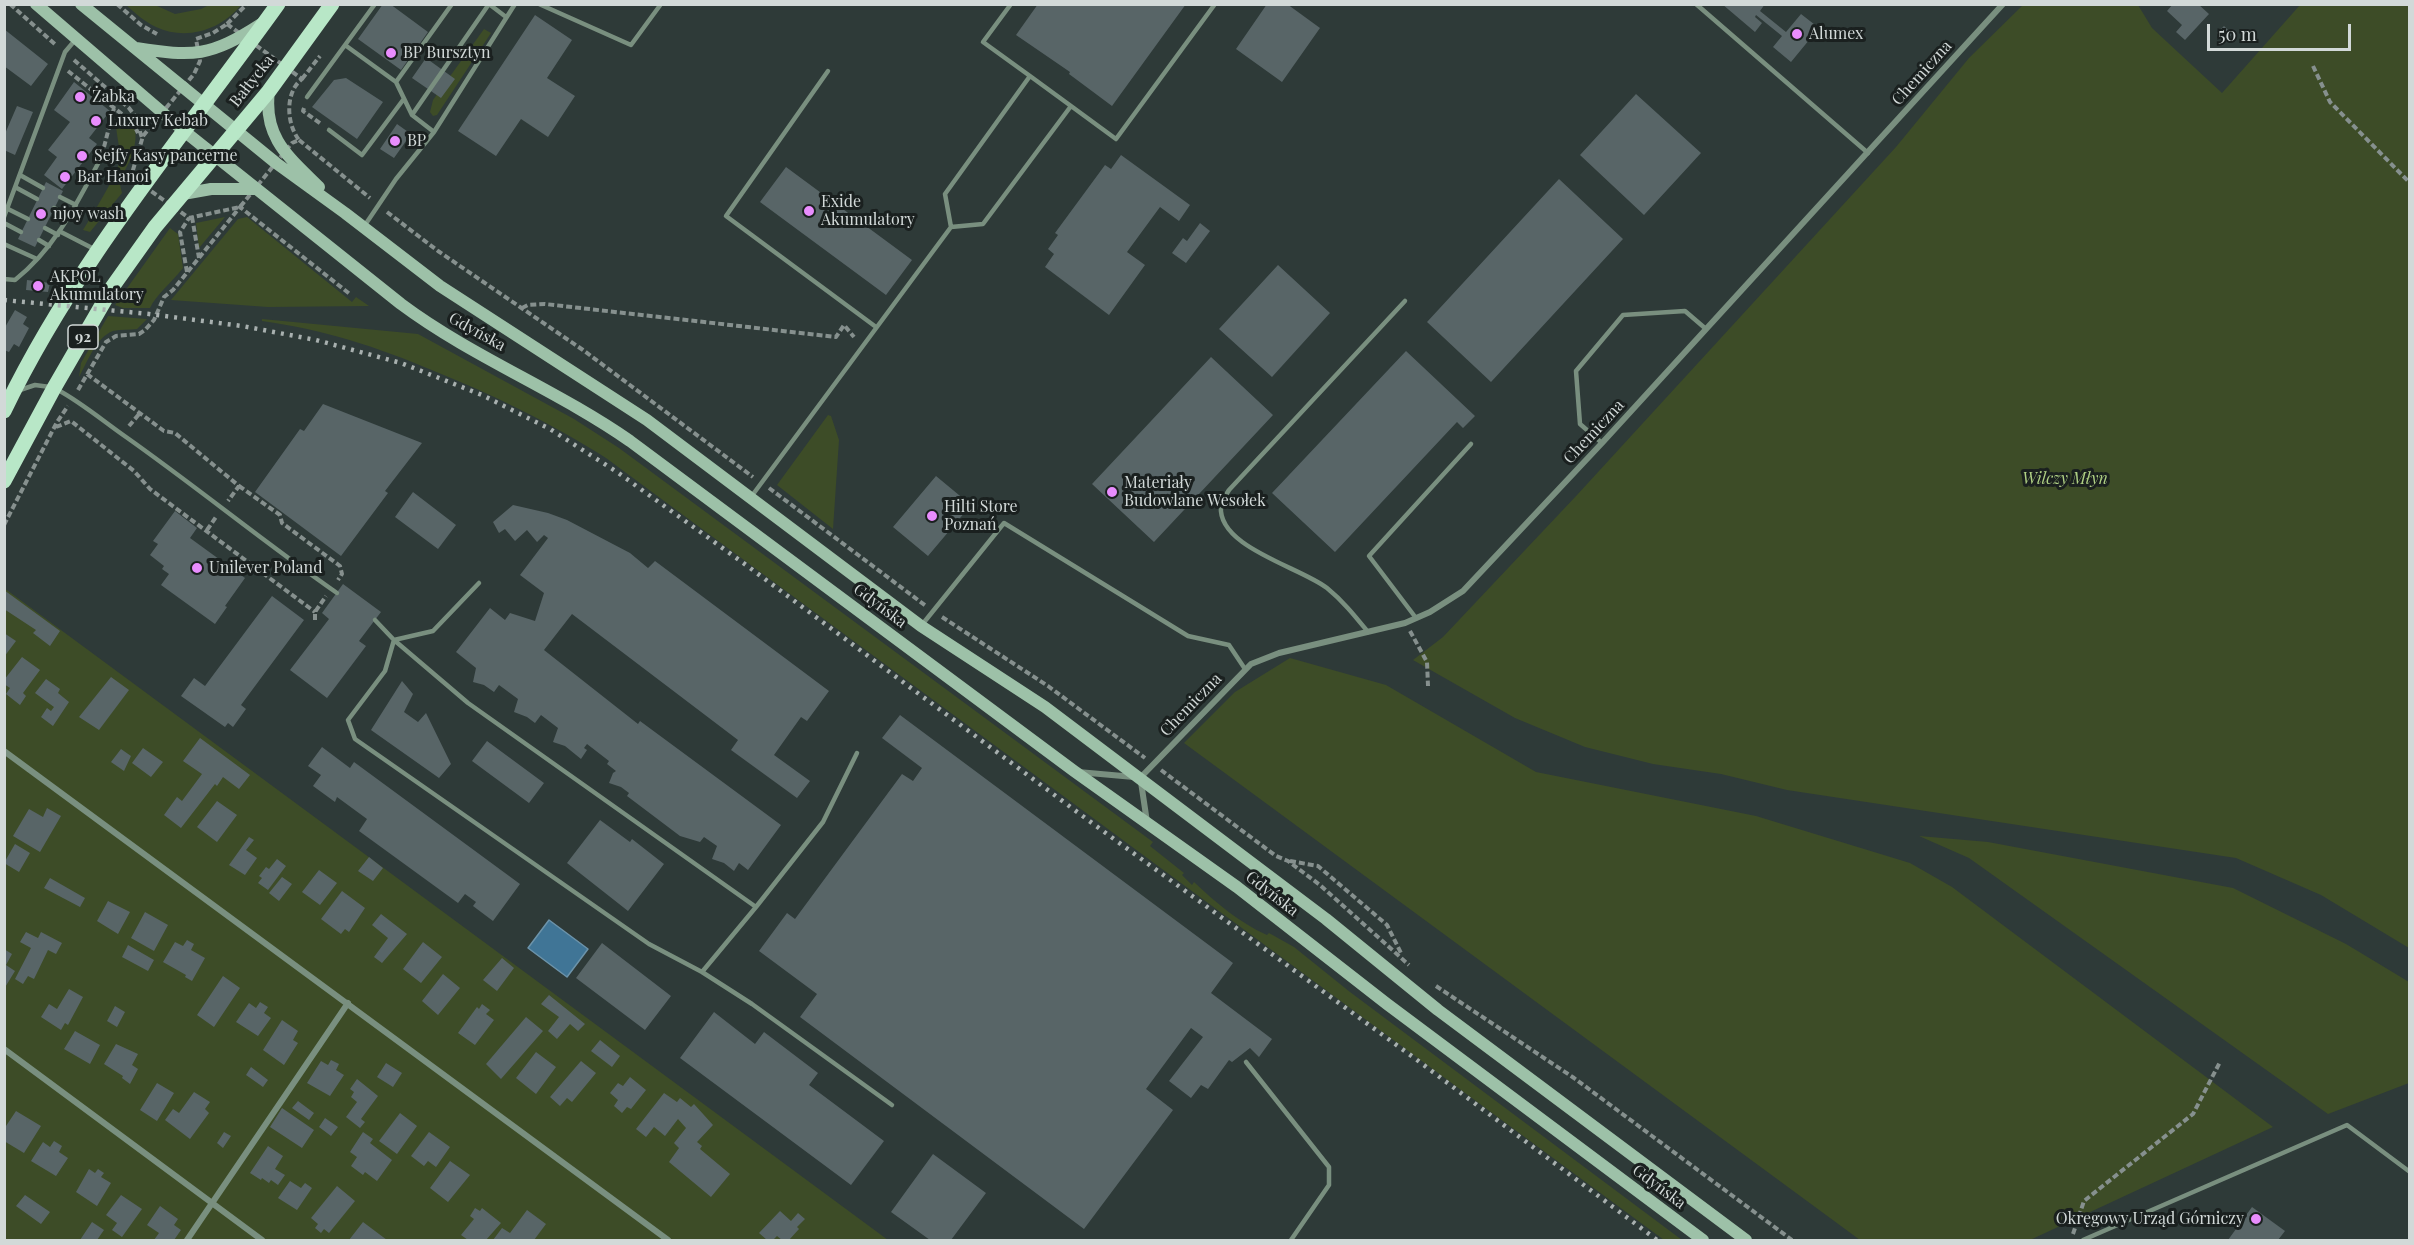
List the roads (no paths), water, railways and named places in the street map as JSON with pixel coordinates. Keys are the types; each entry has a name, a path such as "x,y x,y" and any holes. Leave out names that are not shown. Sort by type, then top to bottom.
{"main road":[{"name":"Gdyńska","path":"36,4 214,156 407,309 433,326 565,399 630,441 1074,771 1237,887 1406,1018 1703,1240"},
{"name":"Gdyńska","path":"81,4 276,164 345,213 440,286 647,420 921,626 1045,707 1326,919 1438,1010 1746,1240"},
{"name":"Bałtycka","path":"4,411 60,306 96,250 278,4"},
{"name":"Bałtycka","path":"4,481 54,387 113,286 155,227 269,91 284,66 332,4"},
{"path":"134,48 185,55 209,51 243,36 267,20"},
{"name":"Gdyńska","path":"269,91 270,127 275,138 285,152 345,213"},
{"path":"183,194 211,189 255,189"}],"street":[{"name":"Chemiczna","path":"1140,778 1245,669 1279,653 1368,633 1416,618 1450,600 1476,579 2003,4"},
{"path":"4,751 668,1240"},
{"path":"1074,771 1140,778 1147,822"},
{"path":"187,1240 348,1003"},
{"path":"4,1049 262,1240"}],"lane":[{"path":"307,97 375,4"},
{"path":"396,82 452,4"},
{"path":"412,115 489,4 506,17"},
{"path":"363,227 377,204 434,132 497,36 515,4"},
{"path":"539,4 631,45 661,4"},
{"path":"1011,4 983,42 1116,139 1215,4"},
{"path":"1696,4 1868,153"},
{"path":"4,217 65,52 76,39"},
{"path":"345,45 396,82 412,115 434,132"},
{"path":"828,71 726,216 876,327"},
{"path":"751,497 951,227 945,194 1030,76"},
{"path":"328,130 362,155 403,100"},
{"path":"951,227 983,224 1071,106"},
{"path":"4,279 15,280 60,233 102,156"},
{"path":"20,175 43,188"},
{"path":"15,188 37,200"},
{"path":"60,197 76,205"},
{"path":"54,208 70,216"},
{"path":"8,209 28,219"},
{"path":"4,223 21,232"},
{"path":"45,228 96,250"},
{"path":"39,240 49,246"},
{"path":"4,244 37,259"},
{"path":"1368,633 1350,609 1325,587 1242,542 1228,531 1222,517 1221,504 1229,490 1405,301"},
{"path":"1602,443 1580,424 1576,371 1623,315 1685,311 1706,329"},
{"path":"13,392 35,385 54,387 74,398 337,593"},
{"path":"1416,618 1369,556 1471,444"},
{"path":"921,626 1004,523 1188,636 1229,645 1245,669"},
{"path":"394,640 433,631 478,582"},
{"path":"375,620 394,640 468,703 756,907"},
{"path":"394,640 385,671 348,720 355,739 649,944 702,972 752,1004 892,1105"},
{"path":"702,972 823,822 857,753"},
{"path":"1246,1062 1329,1167 1329,1185 1292,1240"},
{"path":"2083,1240 2347,1125 2409,1172"}],"water":[{"path":"549,920 588,949 567,977 528,948"}],"railway":[{"path":"4,300 149,314 242,326 316,340 401,363 482,395 550,429 617,472 742,562 1657,1240"}],"place":[{"name":"Alumex","path":"1797,34"},
{"name":"BP Bursztyn","path":"391,53"},
{"name":"Żabka","path":"80,97"},
{"name":"Luxury Kebab","path":"96,121"},
{"name":"BP","path":"395,141"},
{"name":"Sejfy Kasy pancerne","path":"82,156"},
{"name":"Bar Hanoi","path":"65,177"},
{"name":"Exide Akumulatory","path":"809,211"},
{"name":"njoy wash","path":"41,214"},
{"name":"AKPOL Akumulatory","path":"38,286"},
{"name":"Materiały Budowlane Wesołek","path":"1112,492"},
{"name":"Hilti Store Poznań","path":"932,516"},
{"name":"Unilever Poland","path":"197,568"},
{"name":"Okręgowy Urząd Górniczy","path":"2256,1219"}],"park label":[{"name":"Wilczy Młyn","path":"2065,479"}]}
